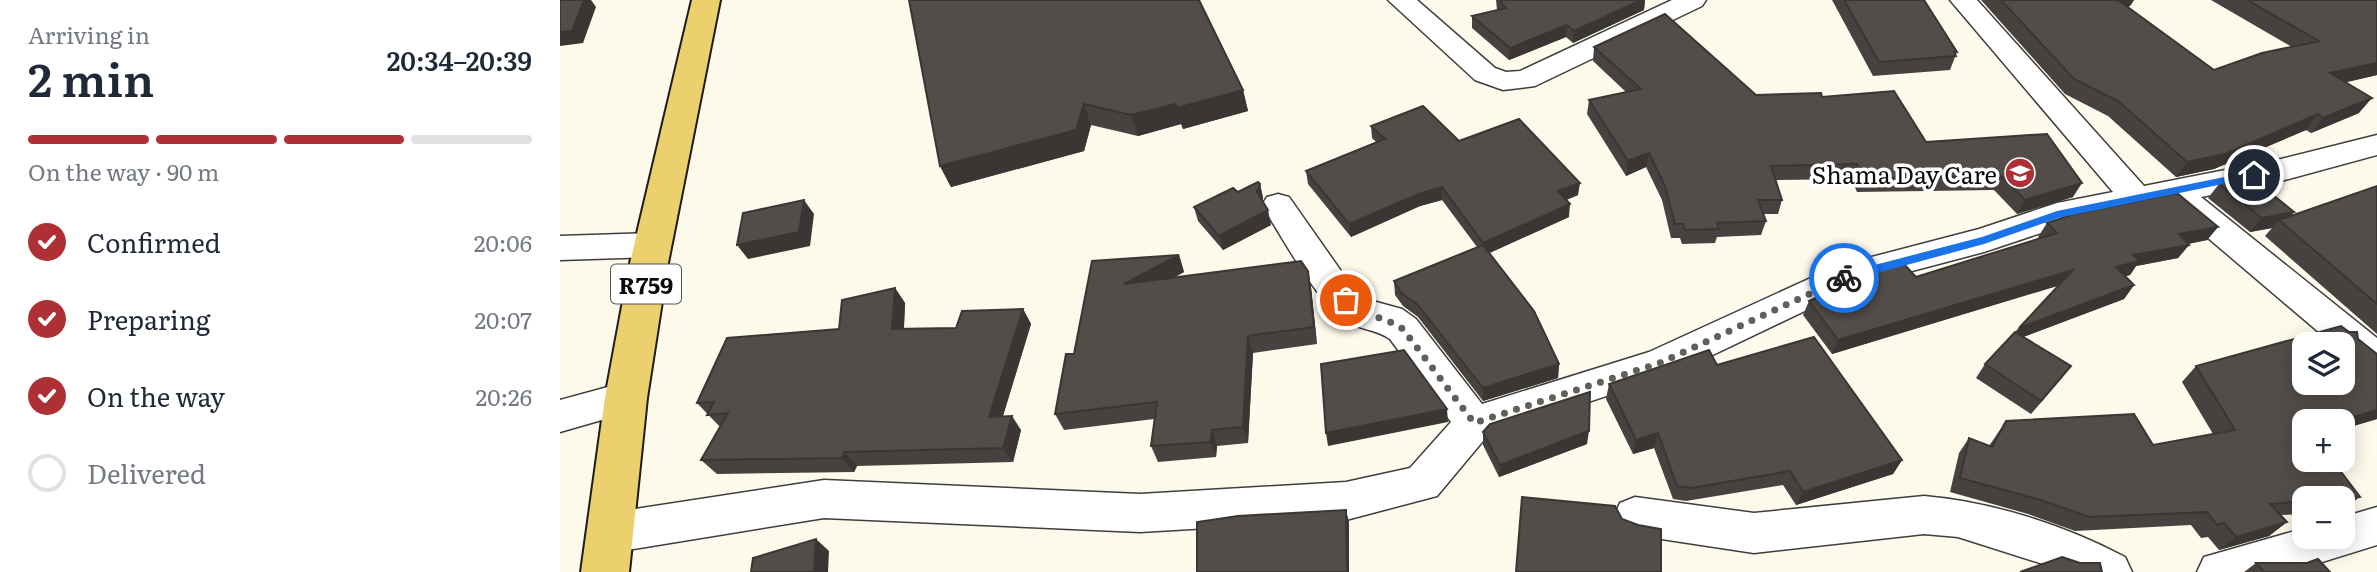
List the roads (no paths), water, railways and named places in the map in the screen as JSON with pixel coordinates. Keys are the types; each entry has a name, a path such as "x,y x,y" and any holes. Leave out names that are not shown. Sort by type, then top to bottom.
{"main road":[{"name":"R759","path":"607,553 626,398 653,245 706,0"}],"street":[{"path":"1401,0 1485,74 1503,81 1514,81 1525,80 1693,0"},
{"path":"1963,0 2137,199"},
{"path":"607,553 824,499 1140,513 1346,501 1422,483 1474,423 1660,363 1849,275 1984,240 2057,215 2281,170 2377,145"},
{"path":"2172,190 2377,359"},
{"path":"1278,205 1336,290 1356,310 1369,316 1388,319 1403,329 1474,423"},
{"path":"560,248 653,245"},
{"path":"560,416 626,398"},
{"path":"1635,516 1754,533 1924,515 1958,518 2069,550 2110,572"},
{"path":"2355,533 2377,527"},
{"path":"2219,572 2300,549"}],"place":[{"name":"Shama Day Care","path":"2020,173"}]}
